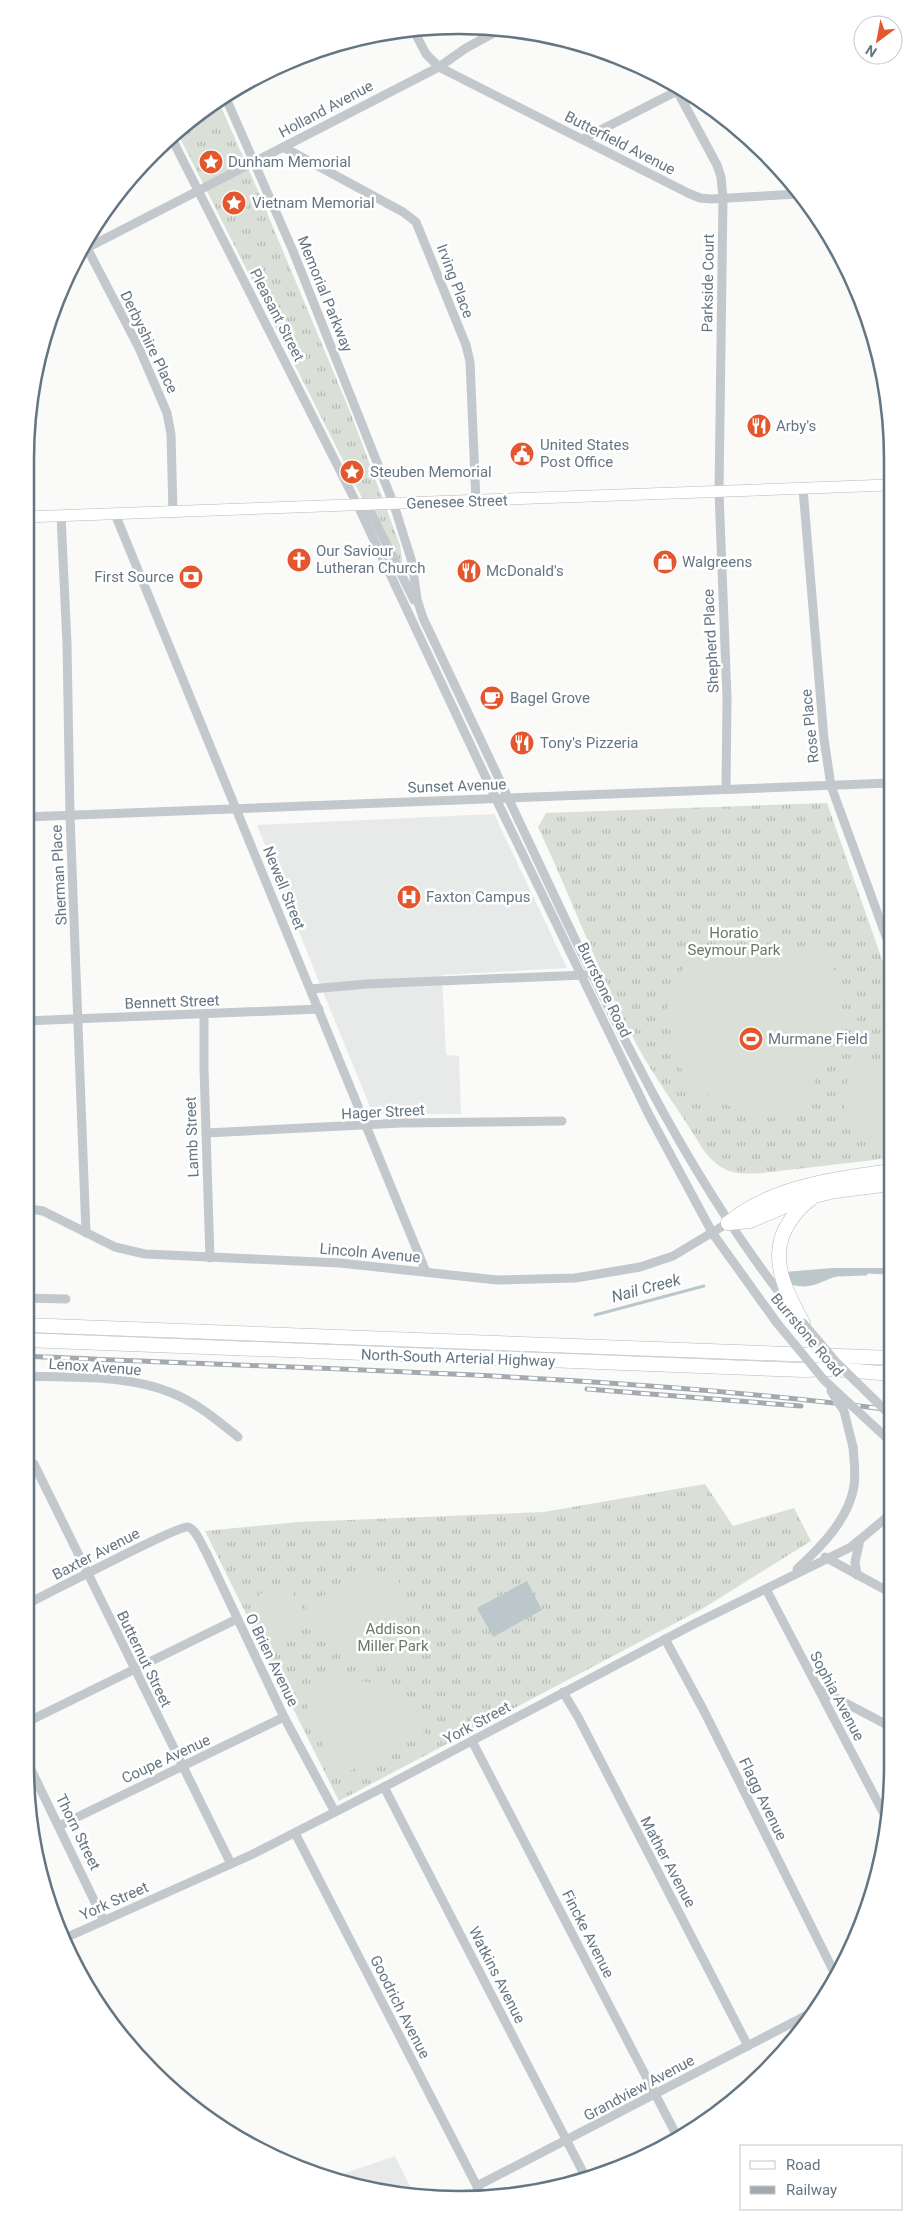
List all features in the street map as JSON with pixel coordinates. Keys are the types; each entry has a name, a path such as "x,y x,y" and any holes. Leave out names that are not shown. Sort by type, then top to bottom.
{"highway":[{"path":"728,1223 745,1209 798,1188 824,1181 884,1172"},
{"path":"728,1223 750,1221 785,1205 818,1195 884,1185"},
{"path":"803,1323 787,1295 782,1278 778,1248 785,1228 798,1209 818,1195"},
{"name":"North-South Arterial Highway","path":"34,1324 218,1334 884,1357"},
{"name":"North-South Arterial Highway","path":"34,1340 289,1352 884,1373"},
{"path":"855,1371 884,1376"}],"main road":[{"name":"Genesee Street","path":"34,518 884,485"}],"street":[{"name":"Holland Avenue","path":"91,246 256,163 439,67 466,48 490,35"},
{"path":"417,36 426,54 439,67"},
{"name":"Butterfield Avenue","path":"439,67 694,196 712,199 792,194"},
{"path":"584,139 672,91"},
{"name":"Parkside Court","path":"682,97 717,165 723,198 719,492"},
{"name":"Memorial Parkway","path":"228,102 293,251 394,504"},
{"name":"Pleasant Street","path":"174,143 362,506"},
{"name":"Irving Place","path":"283,148 403,212 416,222 466,345 470,362 476,502"},
{"name":"Derbyshire Place","path":"86,255 139,348 167,413 171,434 173,512"},
{"name":"Rose Place","path":"804,489 824,739 831,786 884,931"},
{"name":"Shepherd Place","path":"719,492 727,698 726,789"},
{"name":"Burrstone Road","path":"394,504 408,550 417,599 423,618 611,1014 728,1223 803,1323 836,1362 884,1409"},
{"path":"362,506 423,618"},
{"name":"Burrstone Road","path":"362,506 496,799 648,1113 712,1234 777,1323 824,1380 884,1436"},
{"name":"Newell Street","path":"115,514 368,1126 426,1272"},
{"name":"Sherman Place","path":"61,516 67,644 70,816 86,1233"},
{"name":"Sunset Avenue","path":"34,817 884,783"},
{"path":"311,989 367,984 582,976 592,974"},
{"name":"Bennett Street","path":"34,1021 319,1009"},
{"name":"Lamb Street","path":"204,1014 210,1258"},
{"name":"Hager Street","path":"206,1133 401,1123 562,1121"},
{"name":"Lincoln Avenue","path":"34,1210 43,1212 115,1247 145,1254 340,1263 497,1280 575,1278 640,1267 673,1256 728,1223"},
{"path":"34,1298 66,1299"},
{"name":"Lenox Avenue","path":"34,1376 124,1381 148,1385 173,1393 207,1412 238,1437"},
{"path":"789,1576 816,1552 843,1516 854,1488 853,1447 844,1411 824,1380"},
{"name":"Butternut Street","path":"34,1464 133,1670 231,1864"},
{"name":"York Street","path":"69,1936 231,1864 295,1833 563,1692 789,1576 828,1558 860,1540 884,1520"},
{"name":"O Brien Avenue","path":"180,1528 188,1527 192,1529 206,1552 284,1717 335,1812"},
{"name":"Baxter Avenue","path":"34,1600 180,1528"},
{"path":"857,1575 855,1562 860,1540"},
{"path":"816,1552 884,1590"},
{"name":"Sophia Avenue","path":"766,1589 882,1810"},
{"path":"34,1719 237,1619"},
{"name":"Flagg Avenue","path":"666,1639 832,1969"},
{"path":"819,1689 884,1723"},
{"name":"Mather Avenue","path":"563,1692 578,1717 748,2046"},
{"name":"Coupe Avenue","path":"59,1826 284,1717"},
{"name":"Fincke Avenue","path":"472,1741 675,2132"},
{"name":"Thorn Street","path":"34,1776 104,1921"},
{"name":"Watkins Avenue","path":"384,1787 583,2173"},
{"name":"Goodrich Avenue","path":"295,1833 479,2190"},
{"name":"Grandview Avenue","path":"479,2190 567,2141 801,2018"}],"shaded area":[{"name":"Faxton Campus","path":"494,814 567,968 442,975 446,1055 459,1056 461,1114 373,1114 257,825"},
{"path":"833,1268 884,1268 884,1275 850,1274 805,1286 789,1284 784,1272"},
{"path":"527,1581 542,1610 493,1637 477,1608"},
{"path":"395,2156 411,2189 376,2183 341,2175"}],"green space":[{"path":"221,107 351,414 400,545 405,583 180,138"},
{"name":"Horatio Seymour Park","path":"827,803 884,965 884,1159 743,1174 723,1168 704,1151 644,1058 610,992 538,827 546,813"},
{"name":"Murmane Field","path":"726,948 821,951 842,981 837,1014 804,1112 756,1120 696,1089 677,1063 666,998 692,953"},
{"path":"863,1059 884,1066 884,1148 869,1144 846,1123 844,1096 851,1076"},
{"name":"Addison Miller Park","path":"705,1484 733,1526 794,1508 811,1541 702,1609 339,1801 205,1531 299,1522 544,1512"},
{"path":"385,1571 398,1576 416,1662 377,1666 361,1663 347,1657 324,1636 304,1603"},
{"path":"288,1584 309,1624 270,1640 252,1607 260,1594"},
{"path":"344,1678 360,1680 393,1693 409,1709 425,1734 344,1774 333,1769 300,1689 323,1681"}],"waterway":[{"name":"Nail Creek","path":"840,1275 866,1274"},
{"name":"Nail Creek","path":"595,1315 704,1286"}],"railway":[{"path":"34,1356 568,1380 676,1388 884,1409"},
{"path":"587,1389 801,1406"}],"place":[{"name":"Dunham Memorial","path":"211,162"},
{"name":"Vietnam Memorial","path":"234,203"},
{"name":"Arby's","path":"759,426"},
{"name":"United States Post Office","path":"522,454"},
{"name":"Steuben Memorial","path":"352,472"},
{"name":"Our Saviour Lutheran Church","path":"299,560"},
{"name":"Walgreens","path":"665,562"},
{"name":"McDonald's","path":"469,571"},
{"name":"First Source","path":"191,577"},
{"name":"Bagel Grove","path":"492,698"},
{"name":"Tony's Pizzeria","path":"522,743"},
{"name":"Faxton Campus","path":"409,897"},
{"name":"Murmane Field","path":"751,1039"}]}
